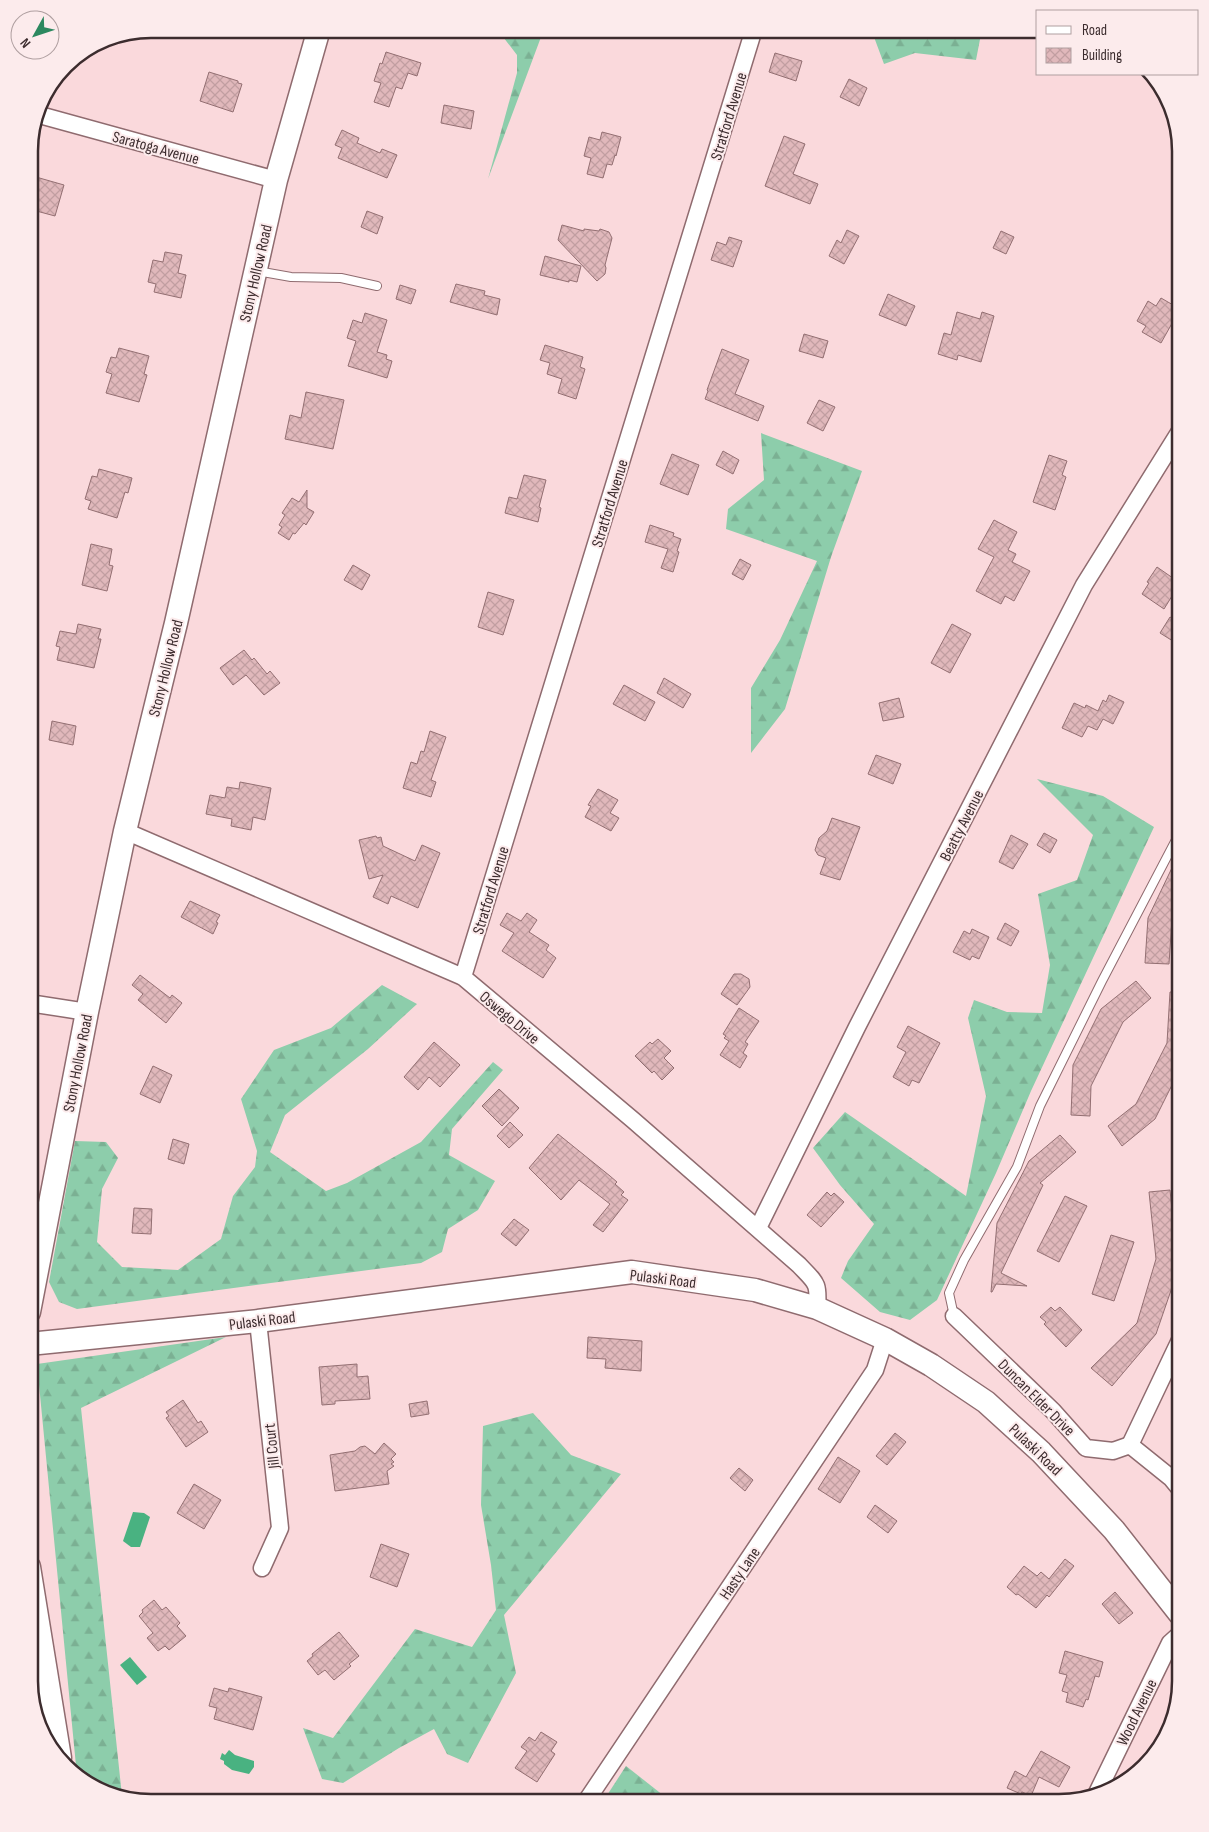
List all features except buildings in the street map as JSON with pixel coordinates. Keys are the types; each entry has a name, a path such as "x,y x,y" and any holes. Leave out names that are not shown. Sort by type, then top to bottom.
{"street":[{"name":"Stony Hollow Road","path":"38,1265 86,1012 125,831 178,614 276,180 316,38"},
{"name":"Stratford Avenue","path":"463,977 751,38"},
{"name":"Saratoga Avenue","path":"43,116 276,180"},
{"name":"Beatty Avenue","path":"758,1228 871,1001 1084,586 1172,444"},
{"name":"Oswego Drive","path":"125,831 463,977 800,1265 816,1283 818,1294 817,1308"},
{"path":"38,1005 86,1012"},
{"name":"Pulaski Road","path":"38,1343 258,1321 632,1272 755,1290 817,1308 885,1338 931,1365 986,1402 1041,1452 1114,1530 1172,1604"},
{"name":"Duncan Elder Drive","path":"954,1316 1053,1411 1086,1448 1113,1451 1130,1445"},
{"name":"Jill Court","path":"258,1321 280,1528 262,1568"},
{"name":"Hasty Lane","path":"591,1794 875,1370 885,1338"},
{"path":"1172,1357 1130,1445 1172,1478"},
{"path":"38,1622 58,1745"},
{"name":"Wood Avenue","path":"1100,1786 1172,1641"}],"lane":[{"path":"255,270 291,277 341,278 377,286"},
{"path":"954,1316 949,1293 964,1260 1017,1167 1040,1106 1102,981 1172,847"}],"green space":[{"path":"504,38 541,38 488,179 517,73 517,55"},
{"path":"874,38 980,38 976,60 915,53 884,64"},
{"path":"761,433 862,471 831,557 785,709 751,753 751,688 780,640 817,561 726,529 728,509 764,480"},
{"path":"1037,779 1103,796 1154,827 1031,1091 996,1173 937,1300 910,1320 880,1312 841,1278 848,1261 874,1224 840,1185 813,1148 845,1112 966,1196 986,1096 968,1018 974,1000 1007,1012 1042,1013 1050,965 1038,894 1077,880 1093,835"},
{"path":"382,985 417,1004 368,1049 285,1115 270,1152 326,1191 347,1183 421,1142 493,1062 503,1070 452,1129 449,1155 495,1181 478,1210 448,1229 442,1252 421,1263 77,1309 59,1302 49,1282 75,1141 106,1142 118,1158 102,1189 97,1242 122,1267 178,1270 221,1239 233,1196 255,1167 257,1151 241,1099 274,1050 331,1028"},
{"path":"226,1337 81,1408 121,1790 101,1783 76,1766 38,1364"},
{"path":"533,1413 571,1455 621,1474 504,1615 516,1673 468,1763 447,1754 434,1729 399,1748 343,1783 322,1779 303,1728 333,1738 415,1629 472,1647 496,1610 481,1505 483,1426"},
{"path":"626,1766 662,1794 608,1794"}],"shaded area":[{"path":"133,1512 144,1513 150,1517 140,1547 131,1547 123,1541"},
{"path":"130,1657 147,1677 137,1685 120,1665"},
{"path":"229,1750 235,1755 254,1761 254,1767 249,1774 232,1770 224,1764 224,1761 220,1759 222,1753 225,1755"}]}
